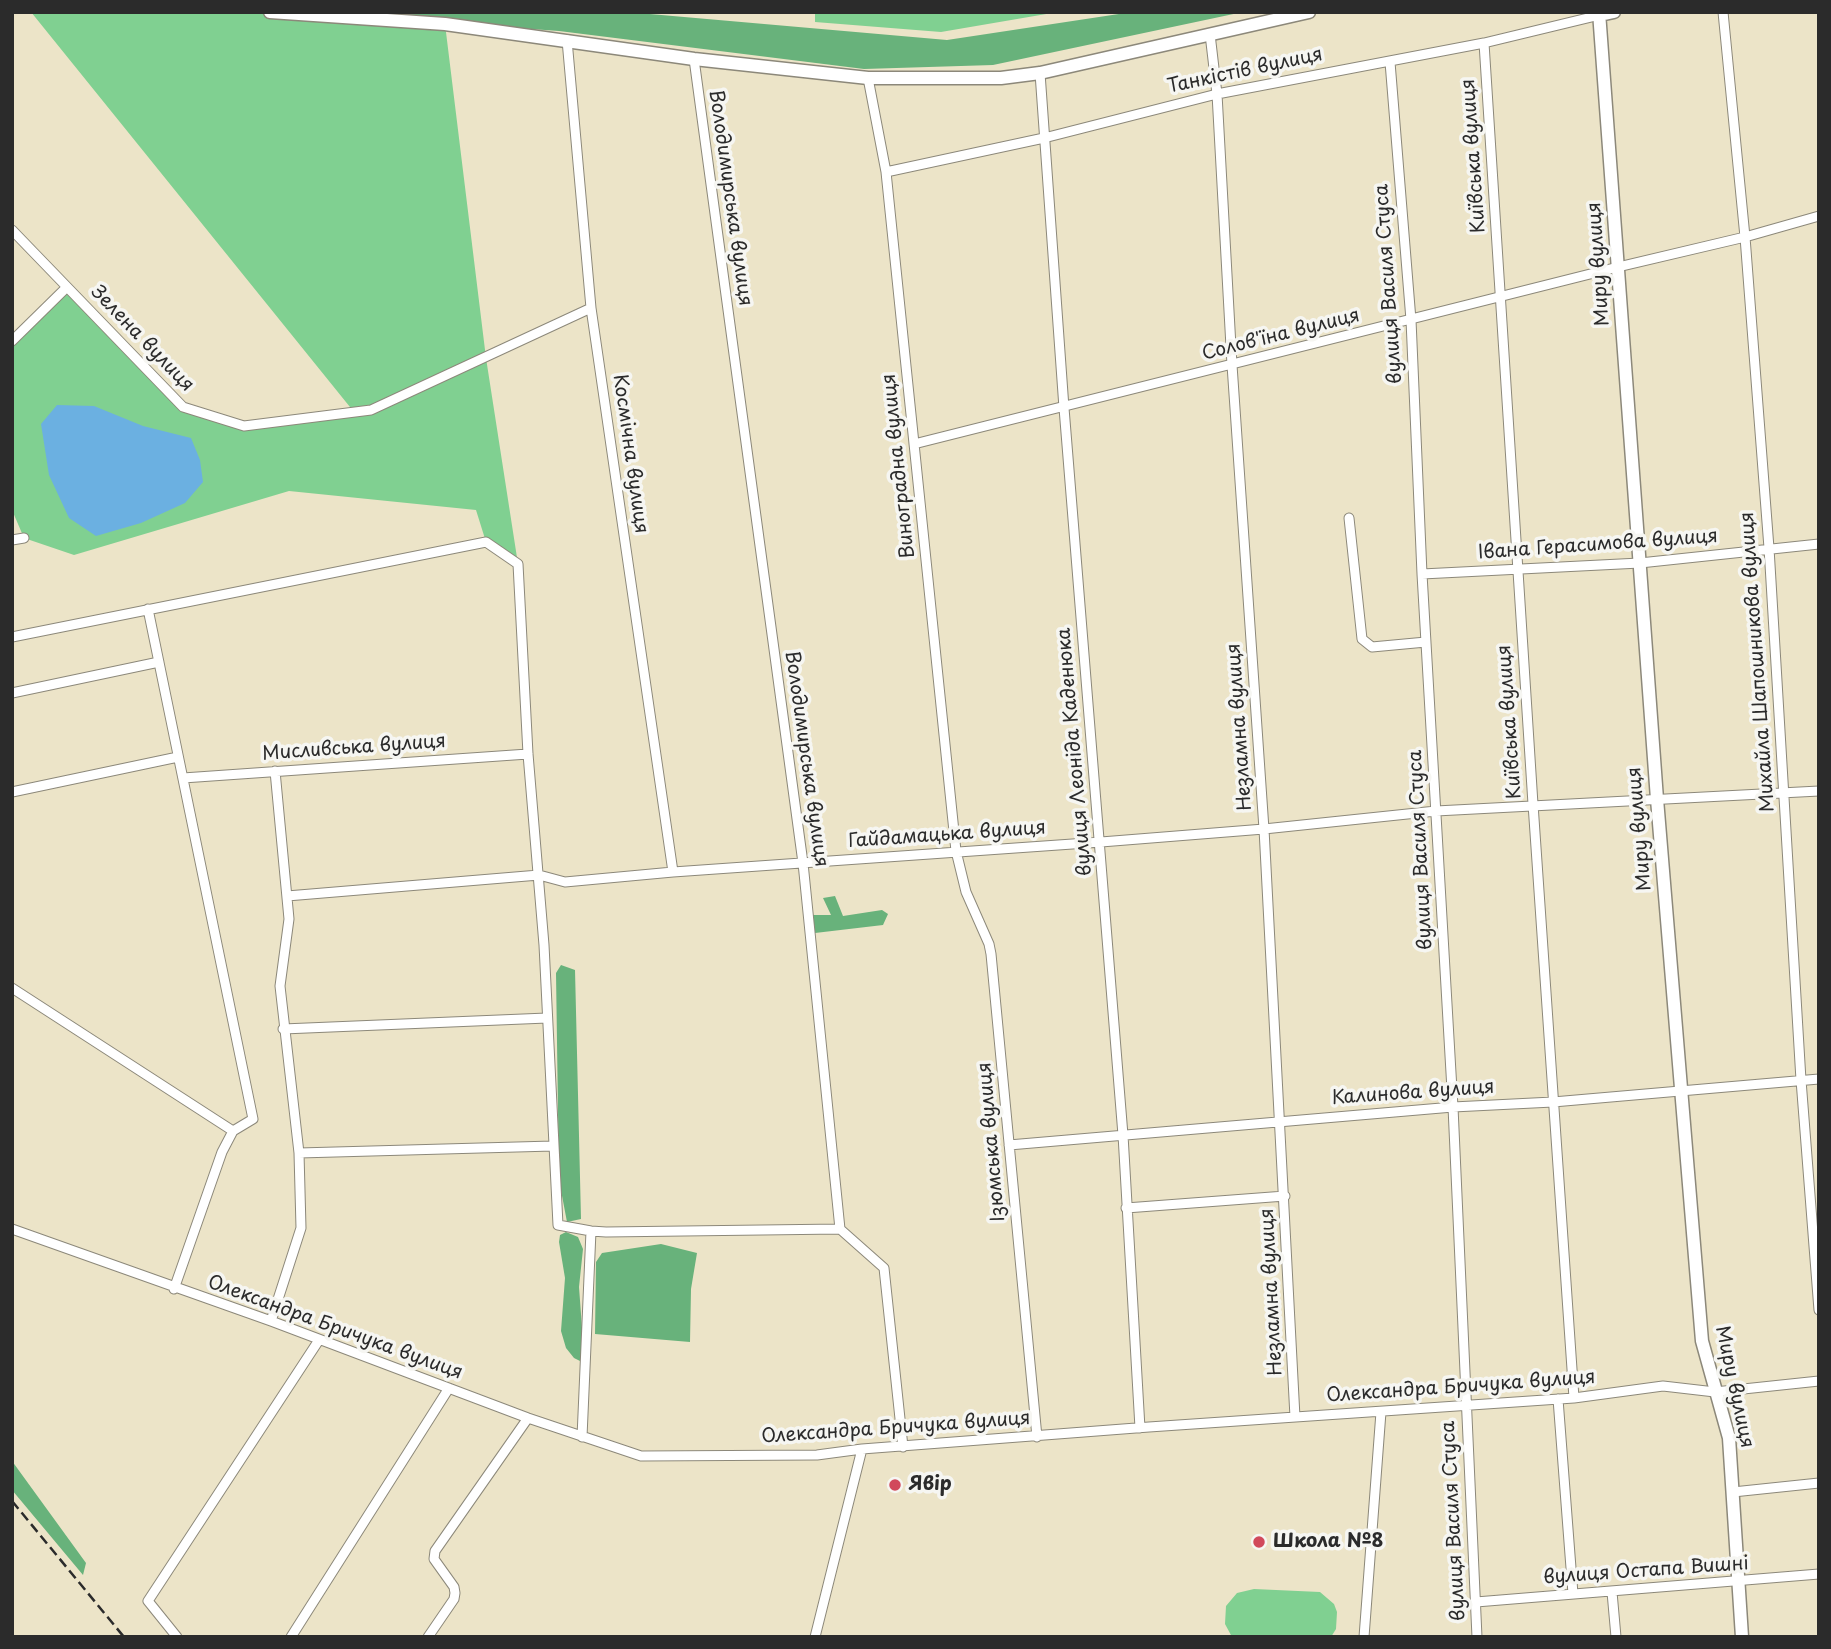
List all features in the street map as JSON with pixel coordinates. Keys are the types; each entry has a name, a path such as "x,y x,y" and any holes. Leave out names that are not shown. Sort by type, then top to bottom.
{"main road":[{"path":"270,12 445,24 694,59 868,78 1001,78 1040,72 1309,12"},
{"name":"Танкістів вулиця","path":"1599,14 1614,12"},
{"name":"Миру вулиця","path":"1599,14 1657,799 1702,1342 1729,1438 1742,1637"}],"street":[{"name":"Михайла Шапошникова вулиця","path":"1723,12 1745,237 1769,548 1801,1080 1819,1310"},
{"name":"Танкістів вулиця","path":"886,172 1044,138 1217,94 1484,43 1599,14"},
{"name":"Незламна вулиця","path":"1210,34 1217,94 1232,365 1264,829 1295,1417"},
{"name":"Космічна вулиця","path":"567,40 591,308 673,872"},
{"name":"Київська вулиця","path":"1484,43 1574,1398"},
{"name":"Володимирська вулиця","path":"694,59 803,863 840,1229"},
{"name":"вулиця Василя Стуса","path":"1390,62 1410,320 1453,1107 1477,1637"},
{"name":"вулиця Леоніда Каденюка","path":"1040,72 1064,408 1123,1135 1140,1428"},
{"name":"Виноградна вулиця","path":"868,78 886,172 956,851"},
{"name":"Солов'їна вулиця","path":"914,444 1745,237 1819,216"},
{"name":"Зелена вулиця","path":"12,230 183,407 244,426 371,410 591,308"},
{"path":"12,341 67,287"},
{"path":"1349,518 1362,639 1372,647 1426,642"},
{"path":"12,540 24,538"},
{"path":"12,637 486,542 518,564 528,754 539,876 558,1225 590,1231 840,1229 884,1268 904,1447"},
{"name":"Івана Герасимова вулиця","path":"1422,574 1640,563 1819,544"},
{"path":"148,609 253,1119 233,1131 222,1152 174,1289"},
{"path":"12,693 159,662"},
{"name":"Мисливська вулиця","path":"183,778 528,754"},
{"path":"12,792 178,757"},
{"path":"271,1321 301,1228 299,1153 280,986 289,919 275,771"},
{"name":"Гайдамацька вулиця","path":"287,896 539,876 565,882 1264,829 1533,804 1819,791"},
{"name":"Ізюмська вулиця","path":"956,851 966,892 989,944 1037,1437"},
{"path":"12,988 233,1131"},
{"path":"284,1029 547,1018"},
{"name":"Калинова вулиця","path":"1009,1145 1819,1079"},
{"path":"299,1153 553,1146"},
{"path":"1126,1208 1285,1196"},
{"name":"Олександра Бричука вулиця","path":"12,1229 174,1289 271,1321 528,1418 641,1456 817,1455 862,1449 1140,1428 1574,1398 1663,1386 1715,1392 1819,1381"},
{"path":"582,1437 590,1231"},
{"path":"177,1637 148,1601 319,1340"},
{"path":"291,1637 449,1388"},
{"path":"1558,1399 1573,1594"},
{"path":"1364,1637 1381,1412"},
{"path":"428,1637 454,1599 455,1593 454,1587 434,1559 435,1551 528,1418"},
{"path":"815,1637 862,1449"},
{"path":"1732,1492 1819,1483"},
{"name":"вулиця Остапа Вишні","path":"1476,1602 1819,1574"},
{"path":"1612,1592 1616,1637"}],"green space":[{"path":"31,12 270,12 445,24 486,358 518,564 486,542 476,510 289,491 74,555 24,538 12,510 12,341 67,287 183,407 244,426 354,412"},
{"path":"294,12 627,12 947,40 1132,12 1243,12 993,65 864,69 559,31"},
{"path":"815,12 1058,12 941,32 815,22"},
{"path":"835,896 843,916 882,910 888,914 883,925 815,933 813,915 831,915 823,898"},
{"path":"561,965 575,970 581,1219 567,1222 559,1180 556,973"},
{"path":"566,1232 578,1237 583,1249 579,1287 584,1355 580,1361 566,1348 561,1331 565,1278 559,1242 560,1235"},
{"path":"661,1244 697,1253 691,1289 690,1342 595,1334 596,1262 602,1253"},
{"path":"12,1461 86,1563 83,1575 12,1490"},
{"path":"1254,1589 1320,1592 1334,1604 1337,1612 1336,1629 1331,1637 1232,1637 1225,1624 1226,1606 1237,1593"}],"water":[{"path":"57,405 94,406 143,426 191,438 200,460 203,482 185,503 141,523 96,536 69,518 49,475 41,424"}],"railway":[{"path":"12,1501 124,1637"}],"place":[{"name":"Явiр","path":"895,1485"},
{"name":"Школа №8","path":"1259,1542"}]}
